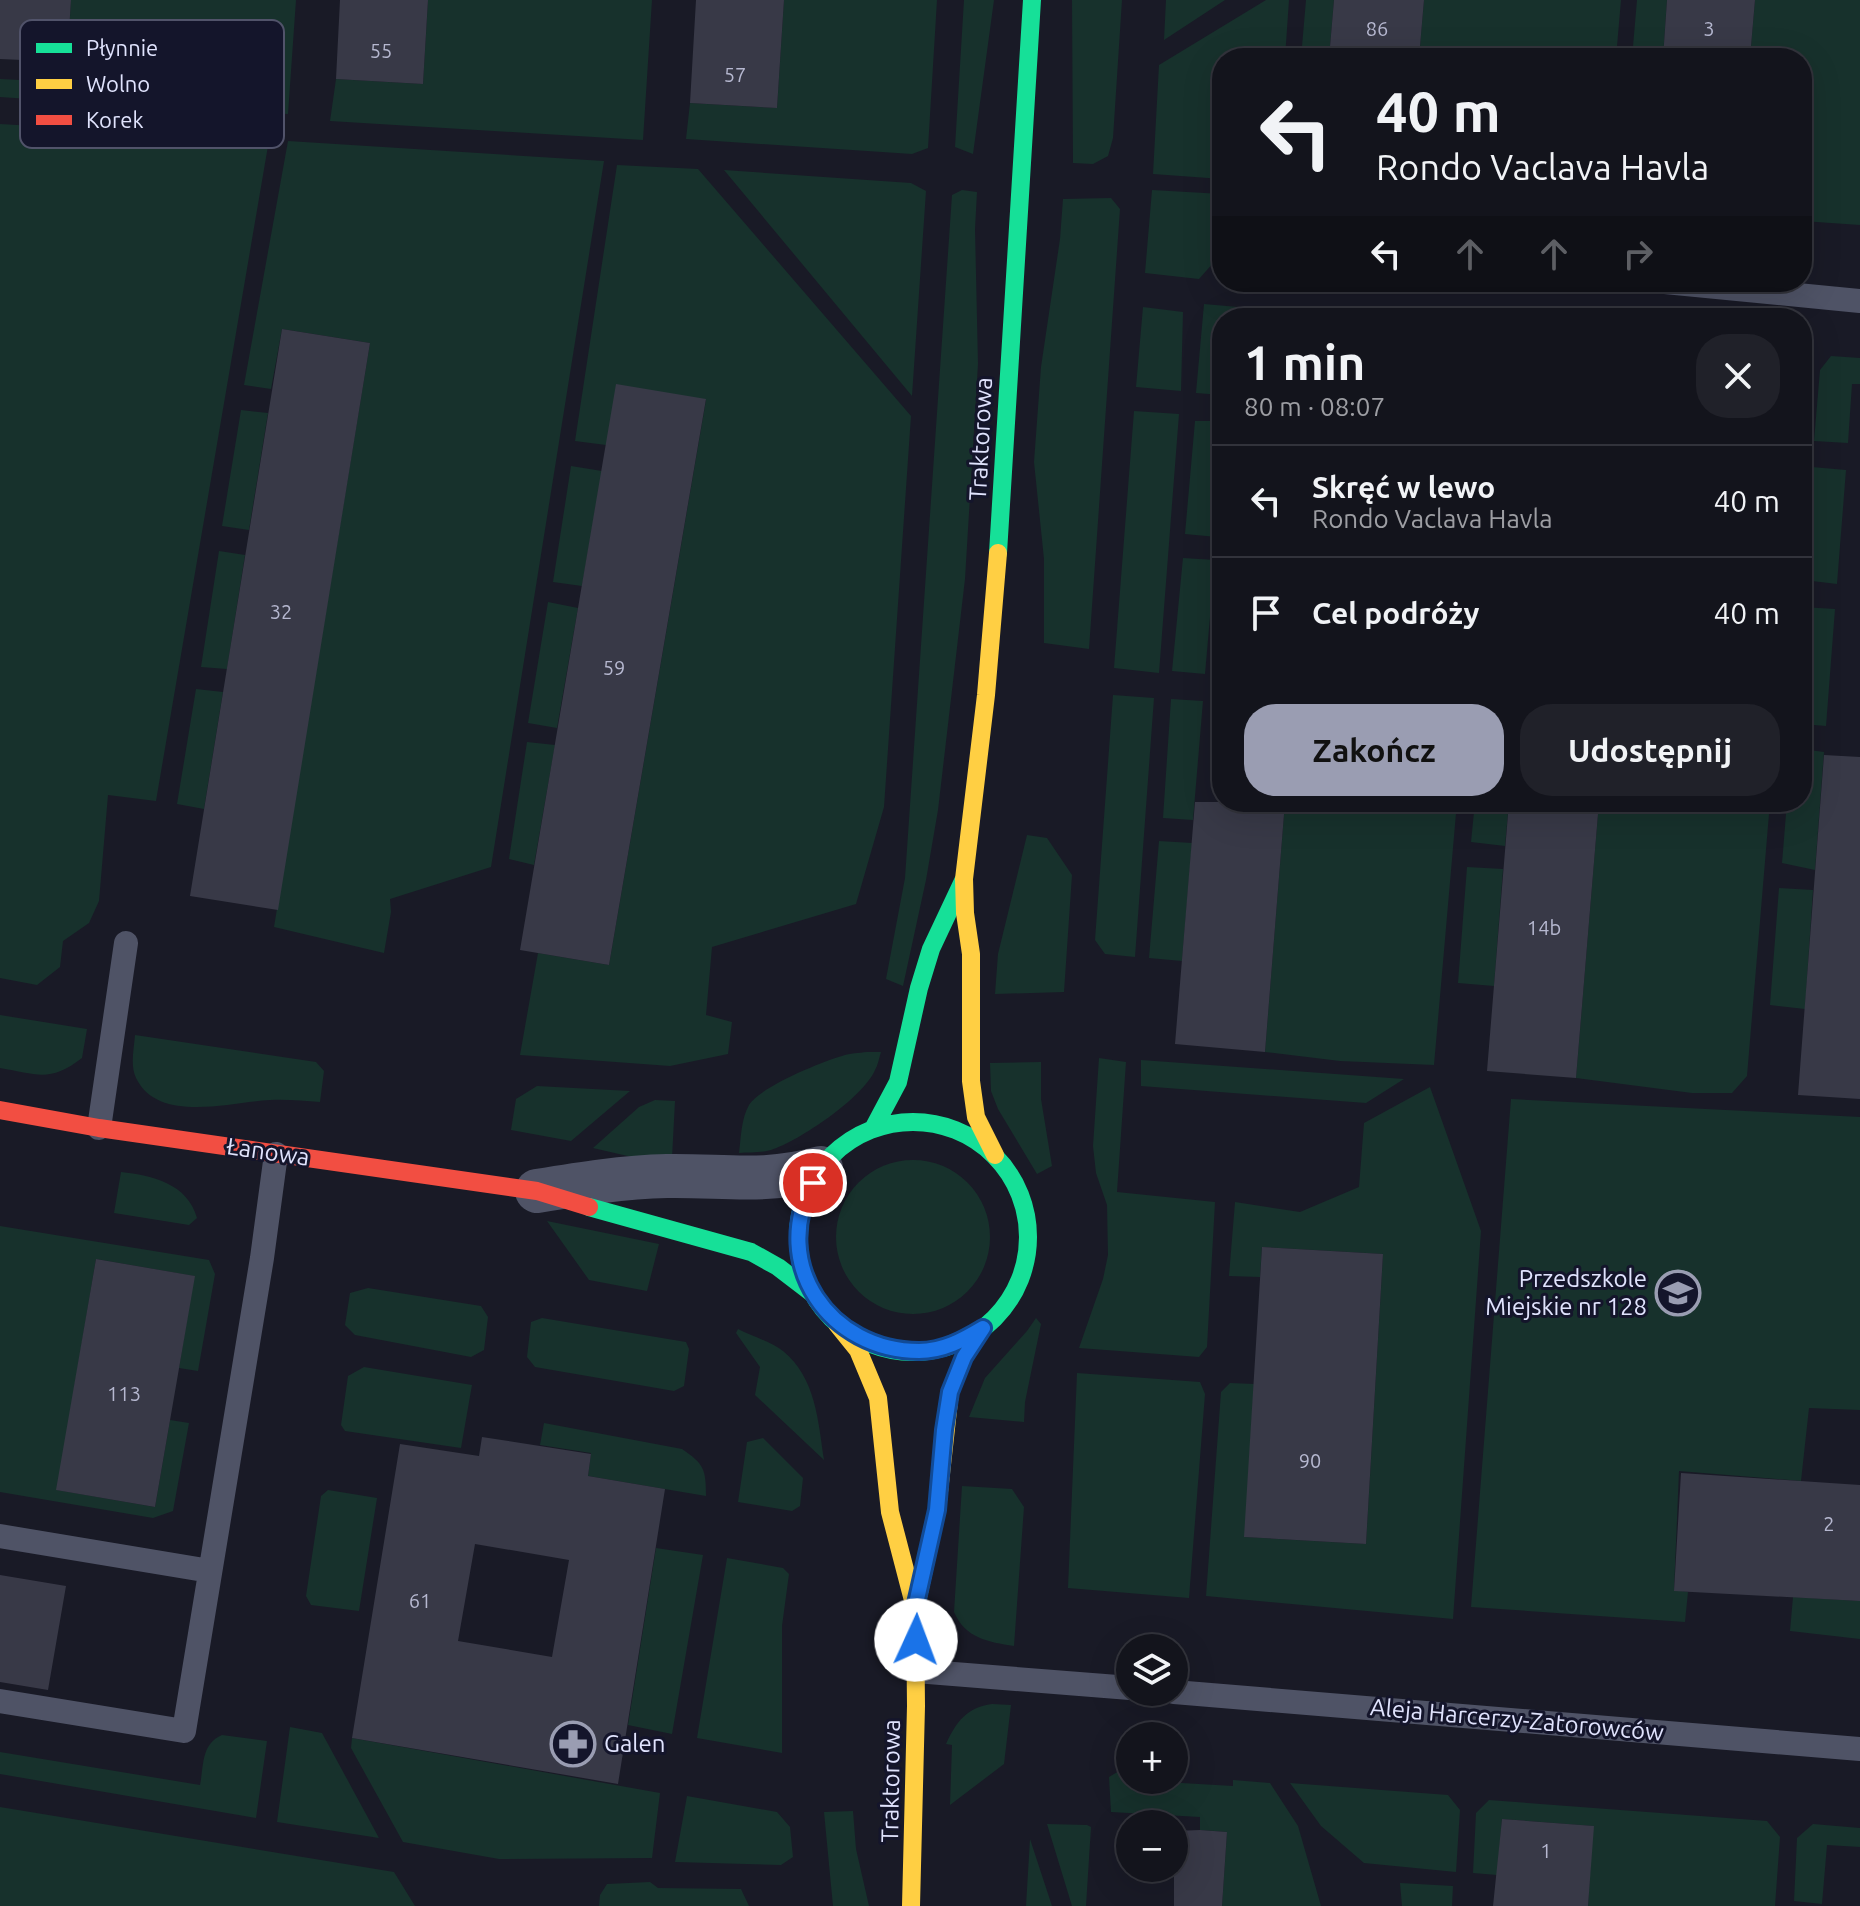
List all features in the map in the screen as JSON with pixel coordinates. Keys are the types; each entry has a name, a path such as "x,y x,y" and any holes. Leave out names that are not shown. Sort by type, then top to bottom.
{"main road":[{"name":"Traktorowa","path":"995,1155 976,1117 971,1081 971,954 964,879 985,711 1001,512 1032,0"},
{"name":"Traktorowa","path":"873,1129 898,1082 931,949 964,879"},
{"name":"Łanowa","path":"0,1110 99,1128 537,1191 751,1252 778,1267 812,1293"},
{"path":"905,1122 937,1124 968,1135 995,1155 1014,1181 1026,1211 1029,1244 1022,1277 1006,1305 983,1328 954,1345 922,1351 900,1350 858,1338 832,1318 812,1293 801,1262 798,1229 805,1197 821,1168 844,1145 873,1129 905,1122"},
{"name":"Traktorowa","path":"832,1318 858,1350 878,1398 890,1512 915,1608"},
{"name":"Traktorowa","path":"911,1906 915,1608 937,1510 950,1392 964,1357 983,1328"}],"street":[{"name":"Łanowa","path":"537,1191 644,1177 759,1179 791,1176 821,1168"}],"lane":[{"path":"1768,292 1860,301"},
{"path":"99,1128 126,943"},
{"path":"0,1701 184,1731 262,1258 276,1154"},
{"path":"0,1536 210,1571"},
{"path":"916,1671 1116,1687"},
{"name":"Aleja Harcerzy-Zatorowców","path":"1188,1693 1860,1749"}],"green space":[{"path":"71,0 296,0 288,114 284,114 284,20 70,20"},
{"path":"428,0 652,0 643,140 330,121 336,79 423,84"},
{"path":"784,0 937,0 928,148 912,154 686,139 690,103 777,108"},
{"path":"964,0 994,0 973,154 955,147"},
{"path":"1072,0 1122,0 1113,138 1108,156 1093,164 1073,163"},
{"path":"1166,0 1225,0 1164,40"},
{"path":"1266,0 1289,0 1286,48 1212,48 1212,178 1153,174 1159,65"},
{"path":"1306,0 1334,0 1330,48 1302,48"},
{"path":"1424,0 1621,0 1617,48 1420,48"},
{"path":"1637,0 1667,0 1664,48 1633,48"},
{"path":"1755,0 1860,0 1860,225 1812,222 1812,48 1751,48"},
{"path":"0,79 20,80 20,98 0,97"},
{"path":"0,124 20,125 20,148 268,148 156,801 108,795 99,901 89,923 63,941 60,967 37,985 0,978"},
{"path":"288,141 604,161 491,867 390,899 391,912 384,953 274,927 370,343 282,329 271,389 244,385"},
{"path":"617,165 698,169 911,416 884,807 856,904 712,947 706,1015 732,1022 728,1054 670,1066 520,1055 538,953 609,965 706,400 606,445 575,441"},
{"path":"724,170 911,183 926,191 912,396"},
{"path":"962,190 977,192 978,364 965,579 938,810 903,986 886,979 905,878 952,195"},
{"path":"1152,190 1212,193 1212,264 1199,279 1145,273"},
{"path":"1111,198 1120,209 1089,649 1044,643 1044,559 1034,462 1041,367 1063,199"},
{"path":"1204,304 1250,308 1212,308 1212,394 1196,393"},
{"path":"1143,307 1183,312 1181,391 1136,387"},
{"path":"1831,356 1860,358 1860,384 1852,384 1848,443 1814,441 1820,370"},
{"path":"241,410 268,413 249,530 222,526"},
{"path":"1134,411 1179,414 1159,673 1114,668"},
{"path":"1195,421 1212,421 1212,537 1185,534"},
{"path":"571,466 602,471 582,586 553,582"},
{"path":"1812,467 1846,470 1837,584 1812,581"},
{"path":"219,551 245,555 227,669 201,667"},
{"path":"1183,558 1212,560 1205,674 1172,671"},
{"path":"548,602 578,608 557,728 528,723"},
{"path":"1812,608 1835,609 1826,726 1812,725"},
{"path":"196,689 223,692 204,809 177,804"},
{"path":"1113,695 1154,698 1135,957 1105,954 1095,940"},
{"path":"1171,699 1203,701 1193,820 1163,818"},
{"path":"527,742 555,745 534,865 509,859"},
{"path":"1812,750 1824,752 1815,870 1782,863 1786,812 1812,812"},
{"path":"1284,812 1456,812 1434,1065 1340,1061 1265,1052"},
{"path":"1474,812 1508,812 1505,846 1471,842"},
{"path":"1598,812 1769,812 1747,1076 1732,1093 1692,1093 1576,1078"},
{"path":"1027,835 1047,838 1072,875 1064,992 995,994 998,954"},
{"path":"1159,841 1192,843 1182,961 1149,958"},
{"path":"1467,867 1503,869 1494,986 1458,983"},
{"path":"1779,888 1813,890 1805,1009 1770,1005"},
{"path":"0,1015 87,1029 82,1058 52,1074 0,1068"},
{"path":"135,1035 316,1062 324,1071 320,1102 270,1100 197,1107 161,1101 146,1092 134,1073"},
{"path":"881,1052 876,1068 858,1093 844,1105 783,1145 767,1151 739,1153 744,1116 755,1098 778,1083 820,1064 845,1055"},
{"path":"1099,1058 1126,1062 1117,1192 1215,1202 1207,1347 1199,1357 1079,1348 1108,1255 1107,1205 1096,1173 1093,1146"},
{"path":"1141,1060 1404,1079 1366,1103 1141,1086"},
{"path":"1041,1062 1041,1099 1052,1166 1037,1174 998,1109 991,1091 990,1063"},
{"path":"537,1086 630,1091 571,1141 511,1130 516,1099"},
{"path":"1430,1087 1481,1231 1453,1619 1206,1596 1221,1392 1230,1383 1254,1384 1245,1537 1366,1544 1383,1254 1262,1247 1260,1277 1229,1276 1235,1202 1300,1212 1359,1187 1364,1123"},
{"name":"Przedszkole Miejskie nr 128","path":"1511,1099 1860,1117 1860,1410 1809,1408 1801,1481 1679,1471 1674,1590 1688,1592 1685,1622 1471,1607"},
{"path":"655,1100 675,1101 672,1158 632,1157 593,1148 639,1107"},
{"path":"913,1160 942,1166 967,1183 984,1208 990,1237 984,1266 967,1291 942,1308 913,1314 884,1308 859,1291 842,1266 836,1237 842,1208 859,1183 884,1166"},
{"path":"121,1172 156,1179 177,1189 186,1197 197,1218 189,1225 114,1213"},
{"path":"547,1221 659,1244 647,1291 589,1280"},
{"path":"0,1226 209,1260 215,1274 198,1371 179,1368 194,1276 96,1259 57,1490 155,1507 170,1420 189,1423 173,1511 153,1518 0,1492"},
{"path":"368,1288 481,1306 488,1317 484,1350 471,1357 355,1335 345,1325 350,1293"},
{"path":"542,1318 686,1342 689,1349 684,1386 674,1391 535,1367 527,1357 531,1322"},
{"path":"1036,1318 1041,1324 1025,1402 1024,1422 969,1417 985,1378"},
{"path":"738,1329 783,1351 802,1374 814,1401 824,1460 755,1395 760,1367 736,1333"},
{"path":"364,1367 472,1385 461,1448 345,1431 341,1425 348,1376"},
{"path":"1077,1373 1200,1382 1205,1394 1189,1598 1068,1588"},
{"path":"544,1423 682,1449 702,1468 706,1496 588,1476 591,1453 540,1445"},
{"path":"763,1438 803,1478 800,1506 792,1511 738,1502 747,1442"},
{"path":"962,1486 1012,1489 1024,1507 1014,1646 978,1637 964,1628 954,1612"},
{"path":"328,1490 377,1498 359,1611 311,1605 306,1596 321,1496"},
{"path":"656,1548 703,1555 672,1734 628,1725"},
{"path":"727,1558 783,1568 789,1574 782,1626 782,1753 697,1738"},
{"path":"1793,1597 1860,1601 1860,1639 1790,1631"},
{"path":"992,1704 1011,1705 1004,1764 950,1805 952,1745 946,1744 963,1717 976,1708"},
{"path":"290,1727 322,1733 379,1838 277,1822"},
{"path":"222,1735 267,1741 256,1818 0,1774 0,1752 200,1785 207,1750"},
{"path":"352,1738 660,1793 652,1858 499,1859 403,1842 351,1748"},
{"path":"1116,1773 1116,1794 1188,1794 1188,1783 1233,1786 1233,1780 1270,1783 1298,1826 1321,1906 1222,1906 1227,1832 1200,1830 1200,1817 1188,1816 1188,1810 1111,1812 1109,1777"},
{"path":"1290,1783 1448,1795 1460,1810 1456,1872 1364,1863 1321,1826"},
{"path":"687,1796 777,1812 790,1827 793,1857 781,1865 675,1862"},
{"path":"1489,1800 1767,1821 1780,1837 1775,1906 1588,1906 1593,1826 1502,1819 1497,1875 1473,1873 1476,1813"},
{"path":"0,1807 394,1872 415,1906 0,1906"},
{"path":"853,1811 856,1849 869,1906 833,1906 824,1812"},
{"path":"1047,1824 1091,1827 1086,1906 1072,1906"},
{"path":"1813,1824 1860,1828 1860,1847 1827,1845 1822,1904 1794,1901 1797,1838"},
{"path":"1030,1839 1052,1906 1026,1906"},
{"path":"650,1882 658,1888 741,1889 749,1906 599,1906 600,1895 607,1884"},
{"path":"1400,1883 1453,1886 1452,1906 1402,1906"}],"building":[{"path":"0,0 71,0 70,20 20,20 20,60 0,59"},
{"path":"340,0 428,0 423,84 336,79"},
{"path":"696,0 784,0 777,108 690,103"},
{"path":"1334,0 1424,0 1420,48 1330,48"},
{"path":"1667,0 1755,0 1751,48 1664,48"},
{"path":"282,329 370,343 278,910 190,896"},
{"path":"616,384 706,399 609,965 520,950"},
{"path":"1824,755 1860,757 1860,1099 1798,1095"},
{"path":"1195,802 1212,802 1212,812 1284,812 1265,1052 1175,1044"},
{"path":"1508,812 1598,812 1576,1078 1487,1071"},
{"path":"1262,1247 1383,1254 1366,1544 1244,1537"},
{"path":"96,1259 195,1276 155,1507 56,1490"},
{"path":"482,1437 591,1454 588,1476 665,1489 618,1784 352,1738 400,1444 479,1456","holes":["475,1544 569,1560 552,1657 458,1641"]},
{"path":"1681,1473 1860,1485 1860,1601 1674,1591"},
{"path":"0,1575 66,1586 48,1690 0,1682"},
{"path":"1502,1819 1594,1826 1588,1906 1493,1906"},
{"path":"1188,1830 1227,1832 1222,1906 1174,1906 1174,1882 1188,1882"}],"traffic: fast":[{"path":"998,553 1032,0"},
{"path":"873,1129 898,1082 931,949 963,881"},
{"path":"913,1122 957,1131 994,1156 1019,1193 1028,1237 1019,1281 994,1318 957,1343 913,1352 869,1343 832,1318 807,1281 798,1237 807,1193 832,1156 869,1131 913,1122"},
{"path":"589,1207 751,1252 778,1267 812,1293"}],"traffic: slow":[{"path":"995,1155 976,1117 971,1081 971,954 964,879 986,695 998,553"},
{"path":"837,1324 858,1350 878,1398 890,1512 915,1608 911,1906"},
{"path":"916,1606 937,1510 950,1392 964,1357 983,1328"}],"traffic: jam":[{"path":"0,1110 99,1128 537,1191 589,1207"}],"place":[{"name":"Przedszkole Miejskie nr 128","path":"1678,1293"},
{"name":"Galen","path":"573,1744"}],"route":[{"path":"813,1183 805,1197 798,1229 801,1262 812,1293 832,1318 858,1338 889,1349 922,1351 954,1345 983,1328 964,1357 950,1392 932,1541 915,1608 916,1640"}]}
